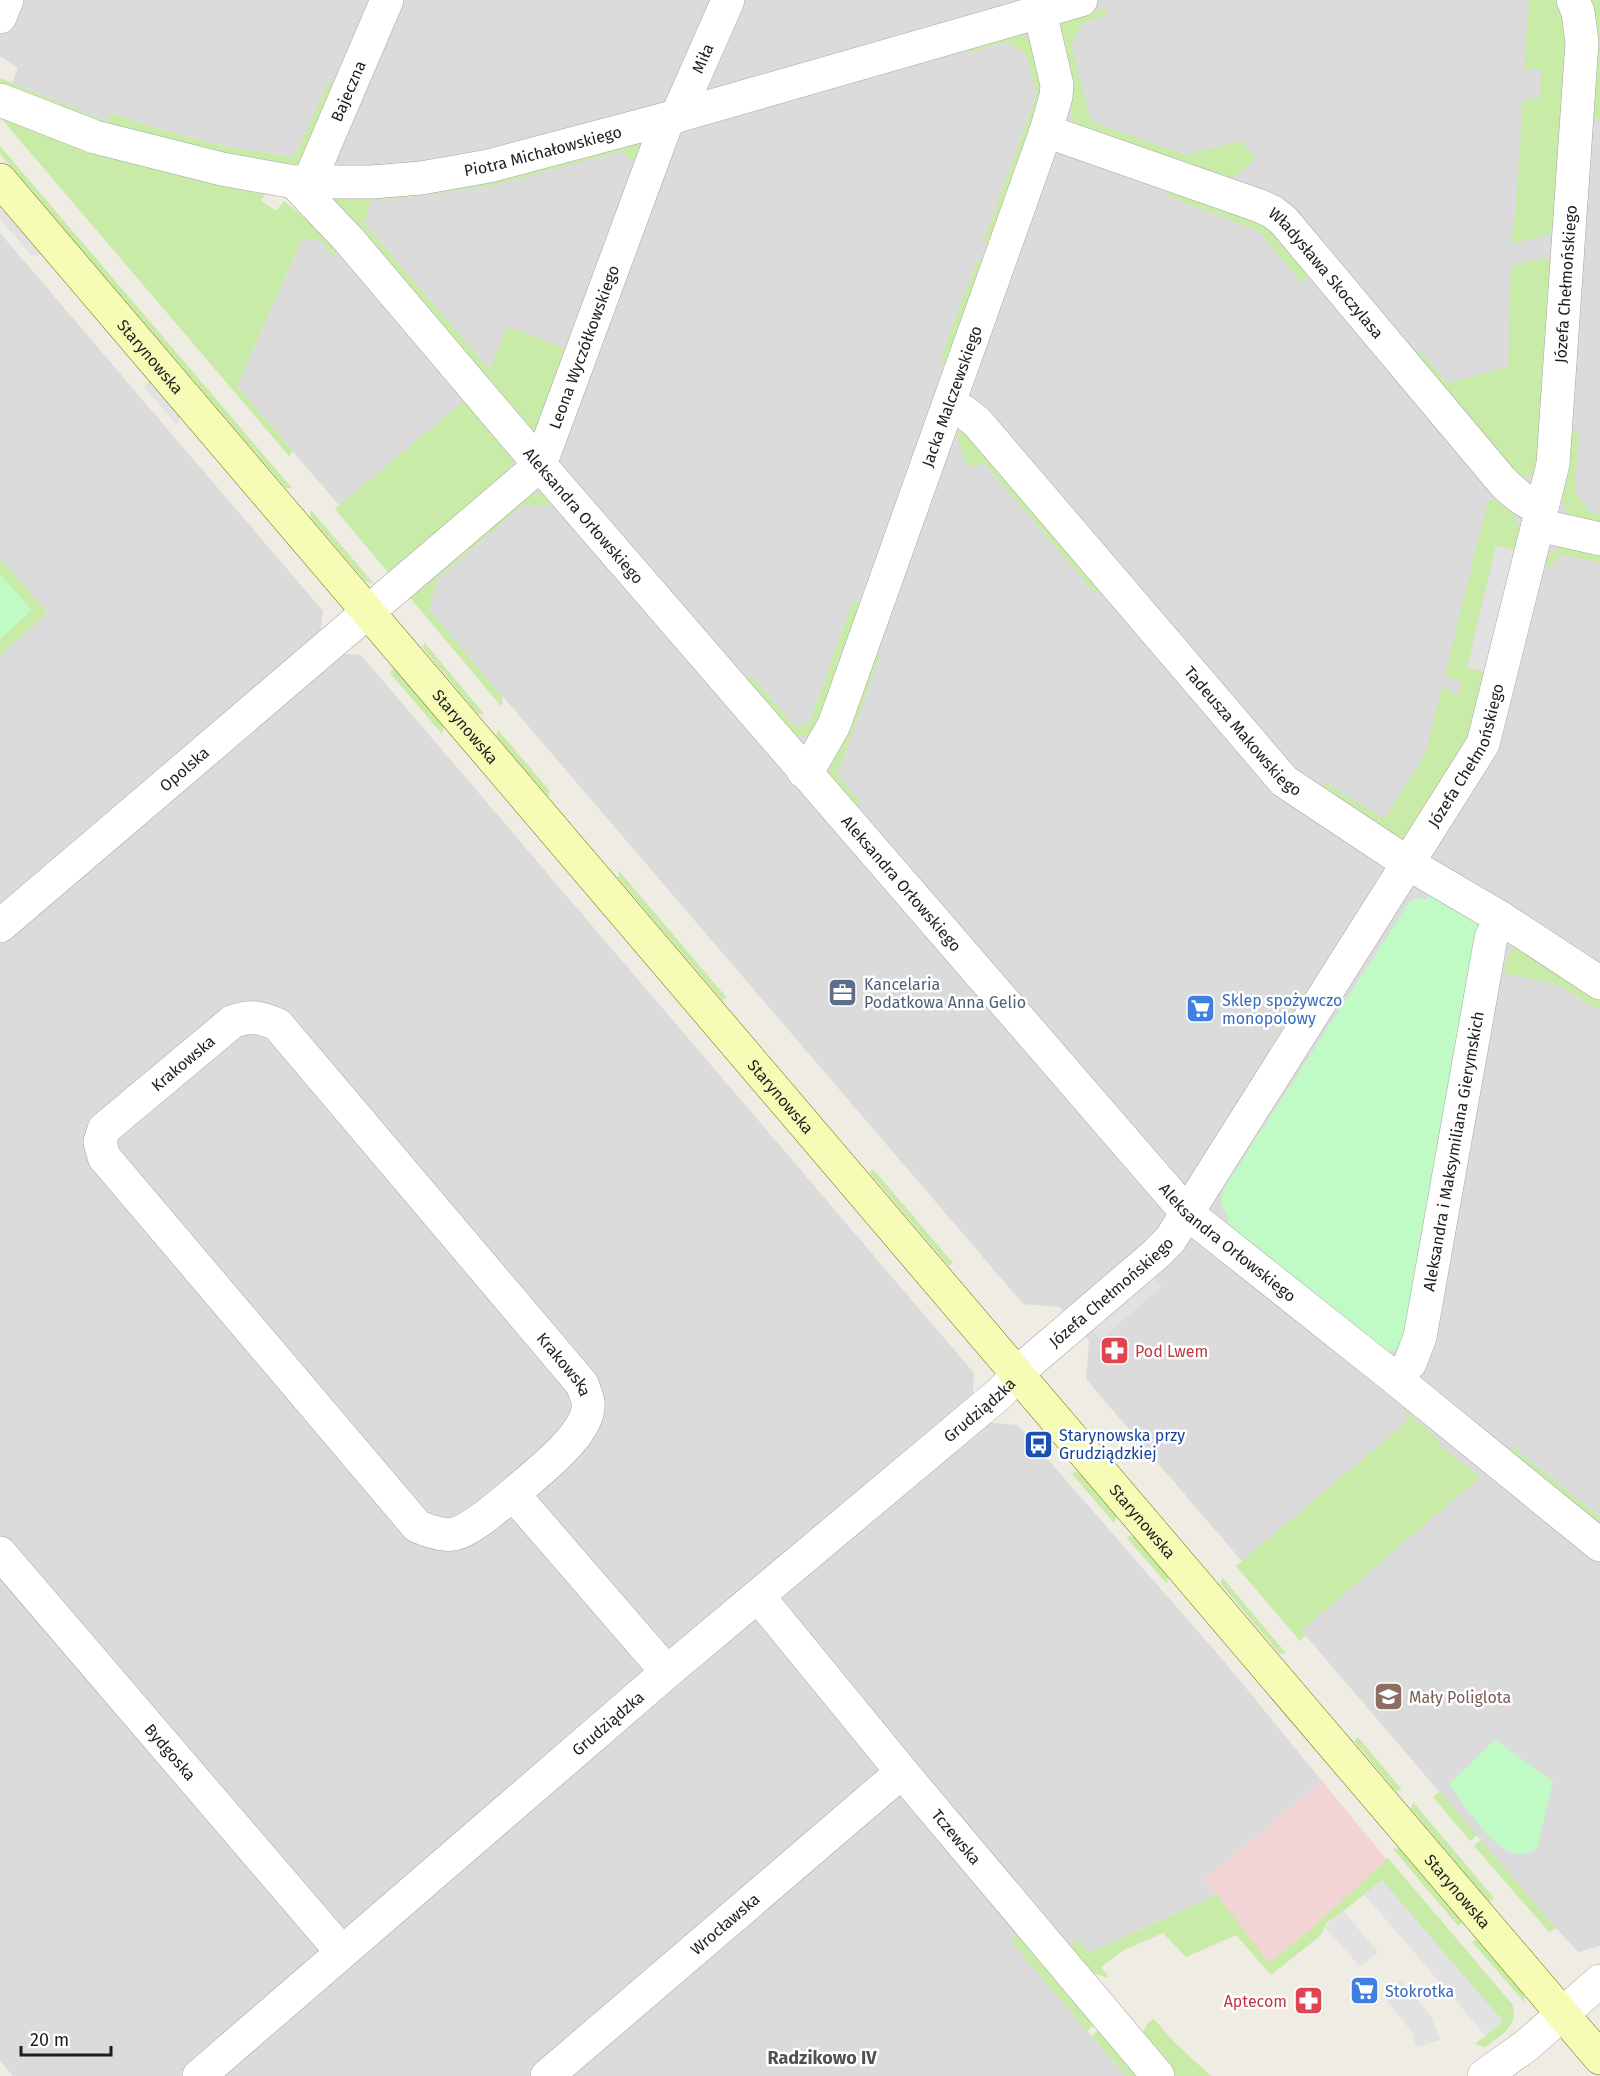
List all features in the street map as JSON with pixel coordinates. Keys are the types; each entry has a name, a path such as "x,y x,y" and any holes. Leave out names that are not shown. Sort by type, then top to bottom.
{"street":[{"path":"0,17 7,0"},
{"name":"Bajeczna","path":"301,182 387,0"},
{"name":"Miła","path":"673,117 728,0"},
{"name":"Piotra Michałowskiego","path":"0,100 95,136 222,170 301,182 372,182 421,178 489,166 673,117 1081,0"},
{"name":"Józefa Chełmońskiego","path":"1018,1374 1156,1254 1170,1239 1483,744 1553,464 1582,42 1578,12 1573,0"},
{"name":"Jacka Malczewskiego","path":"803,771 813,760 834,725 1046,131 1057,85 1040,12"},
{"name":"Leona Wyczółkowskiego","path":"368,612 540,465 673,117"},
{"name":"Władysława Skoczylasa","path":"1046,131 1273,212 1284,221 1502,481 1517,496 1531,505 1540,517 1600,539"},
{"name":"Starynowska","path":"0,180 1600,2058"},
{"name":"Aleksandra Orłowskiego","path":"301,182 540,465 1187,1213 1600,1545"},
{"name":"Tadeusza Makowskiego","path":"949,405 963,411 977,422 1284,781 1408,864 1501,918 1600,983"},
{"name":"Opolska","path":"0,926 368,612"},
{"name":"Aleksandra i Maksymiliana Gierymskich","path":"1396,1379 1410,1363 1420,1337 1491,938 1501,918"},
{"name":"Krakowska","path":"245,1017 262,1017 278,1025 582,1384 588,1403 585,1422 574,1438 513,1494 474,1523 454,1534 435,1533 417,1526 104,1157 100,1142 105,1129 232,1022 245,1017"},
{"name":"Grudziądzka","path":"199,2076 666,1672 999,1394 1018,1374"},
{"path":"513,1494 666,1672"},
{"name":"Bydgoska","path":"0,1553 341,1951"},
{"name":"Tczewska","path":"758,1596 902,1772 1158,2076"},
{"name":"Wrocławska","path":"546,2076 902,1772"},
{"path":"1484,2076 1527,2045 1600,1981"}],"shaded area":[{"path":"0,0 1600,0 1600,1946 1578,1952 1555,1927 1086,1379 1089,1341 1060,1307 1023,1304 237,386 302,239 320,240 372,200 335,163 227,147 152,127 111,113 107,123 12,83 18,68 0,56"},
{"path":"0,206 42,255 31,255 0,219"},
{"path":"0,233 323,611 320,637 336,653 361,655 974,1373 973,1398 992,1423 1018,1425 1228,1666 1322,1781 1204,1880 1217,1895 1082,1956 1038,1973 1126,2076 13,2076 0,2061 0,655 48,613 0,558"},
{"path":"149,380 180,416 178,423 176,424 145,388"},
{"path":"1496,546 1516,550 1489,673 1467,668"},
{"path":"1150,1273 1162,1286 1101,1340 1089,1326"},
{"path":"1322,1781 1387,1860 1318,1923 1269,1963 1204,1880"},
{"path":"1382,1880 1503,2021 1485,2035 1364,1894"},
{"path":"1343,1911 1378,1952 1360,1967 1325,1927"},
{"path":"1401,1980 1431,2016 1440,2040 1416,2047 1412,2032 1383,1996"}],"green space":[{"path":"1529,0 1559,0 1570,33 1558,226 1547,235 1511,244 1523,99 1540,98 1541,69 1524,71"},
{"path":"1586,0 1600,0 1600,118 1589,118"},
{"path":"1105,9 1107,15 1083,23 1071,44 1091,121 1185,155 1240,141 1256,159 1227,183 1075,125 1071,118 1071,98 1058,30 1072,17"},
{"path":"1019,34 1030,40 1045,87 993,245 983,242 1037,94 1026,54 1006,42 966,53 964,46"},
{"path":"0,78 107,122 111,113 152,127 227,147 294,157 329,81 338,85 299,164 291,168 100,126 0,86"},
{"path":"0,117 269,190 261,200 276,211 284,201 307,220 312,219 342,247 333,256 320,240 302,239 237,386 293,451 289,456"},
{"path":"639,142 642,147 641,163 631,160 622,151 490,186 372,200 364,223 490,370 507,326 572,351 542,431 527,433 327,194"},
{"path":"0,146 292,488 286,488 258,456 0,154"},
{"path":"1170,187 1260,218 1312,273 1301,282 1259,231 1167,196"},
{"path":"1543,258 1553,260 1537,472 1525,477 1518,476 1410,356 1418,349 1447,383 1508,367 1511,266"},
{"path":"977,260 987,263 951,363 940,360"},
{"path":"467,398 513,450 513,467 391,576 335,509"},
{"path":"1567,430 1579,431 1575,492 1591,513 1600,514 1600,530 1567,515 1562,501"},
{"path":"956,434 966,434 1104,588 1096,594 984,463 968,467"},
{"path":"545,493 554,498 546,505 523,505 438,578 429,609 503,697 501,706 406,593 527,494"},
{"path":"1496,499 1508,506 1517,523 1519,537 1516,550 1496,547 1467,668 1489,673 1473,739 1411,836 1396,839 1320,791 1325,782 1384,819 1425,755 1442,687 1458,695 1462,683 1445,675 1488,500"},
{"path":"311,510 374,584 365,581 310,517"},
{"path":"1567,546 1600,550 1600,562 1560,555 1549,568 1544,558 1559,548"},
{"path":"0,558 48,613 0,655"},
{"path":"0,574 32,610 0,639"},
{"path":"853,601 864,605 813,734 802,737 794,736 742,681 750,674 795,727 809,724"},
{"path":"425,643 484,714 478,714 422,647"},
{"path":"872,651 881,654 837,775 861,803 852,810 828,776"},
{"path":"394,667 444,725 442,734 390,673"},
{"path":"498,730 550,791 548,796 496,736"},
{"path":"619,871 727,998 722,1000 618,878"},
{"path":"1431,892 1476,920 1479,930 1401,1347 1388,1352 1224,1226 1230,1218 1223,1208 1222,1196 1224,1188 1408,904 1416,898 1427,899"},
{"path":"1517,941 1600,997 1600,1011 1559,985 1504,973 1506,961"},
{"path":"873,1169 953,1263 949,1266 869,1172"},
{"path":"1406,1412 1440,1441 1438,1444 1480,1477 1302,1630 1306,1635 1300,1641 1236,1566 1409,1420 1404,1415"},
{"path":"1512,1446 1600,1517 1600,1528 1506,1454"},
{"path":"1075,1471 1084,1477 1117,1515 1114,1523 1072,1474"},
{"path":"1136,1537 1168,1575 1167,1584 1127,1538"},
{"path":"1222,1577 1286,1653 1280,1654 1221,1584"},
{"path":"1358,1737 1402,1790 1396,1791 1354,1741"},
{"path":"1495,1740 1553,1781 1537,1849 1525,1854 1513,1853 1492,1838 1472,1816 1449,1784"},
{"path":"1440,1791 1477,1835 1470,1841 1433,1797"},
{"path":"1413,1802 1494,1898 1489,1902 1411,1809"},
{"path":"1481,1840 1557,1928 1549,1932 1474,1846"},
{"path":"1402,1848 1464,1921 1458,1926 1393,1849"},
{"path":"1388,1858 1512,2004 1513,2018 1508,2029 1485,2047 1475,2044 1502,2022 1382,1881 1326,1924 1320,1936 1271,1975 1236,1935 1186,1957 1163,1933 1122,1951 1101,1967 1109,1978 1079,1969 1069,1947 1078,1940 1089,1953 1217,1895 1269,1963 1318,1923"},
{"path":"1021,1932 1098,2021 1087,2031 1011,1941"},
{"path":"1478,1938 1523,1992 1525,2003 1472,1942"},
{"path":"1154,2019 1175,2043 1211,2076 1173,2076 1143,2032 1147,2024"},
{"path":"1103,2026 1144,2076 1126,2076 1092,2036"}],"place":[{"name":"Kancelaria Podatkowa Anna Gelio","path":"843,993"},
{"name":"Sklep spożywczo monopolowy","path":"1201,1009"},
{"name":"Pod Lwem","path":"1114,1351"},
{"name":"Starynowska przy Grudziądzkiej","path":"1038,1444"},
{"name":"Mały Poliglota","path":"1388,1697"},
{"name":"Stokrotka","path":"1364,1991"},
{"name":"Aptecom","path":"1308,2001"}],"district":[{"name":"Radzikowo IV","path":"822,2058"}]}
